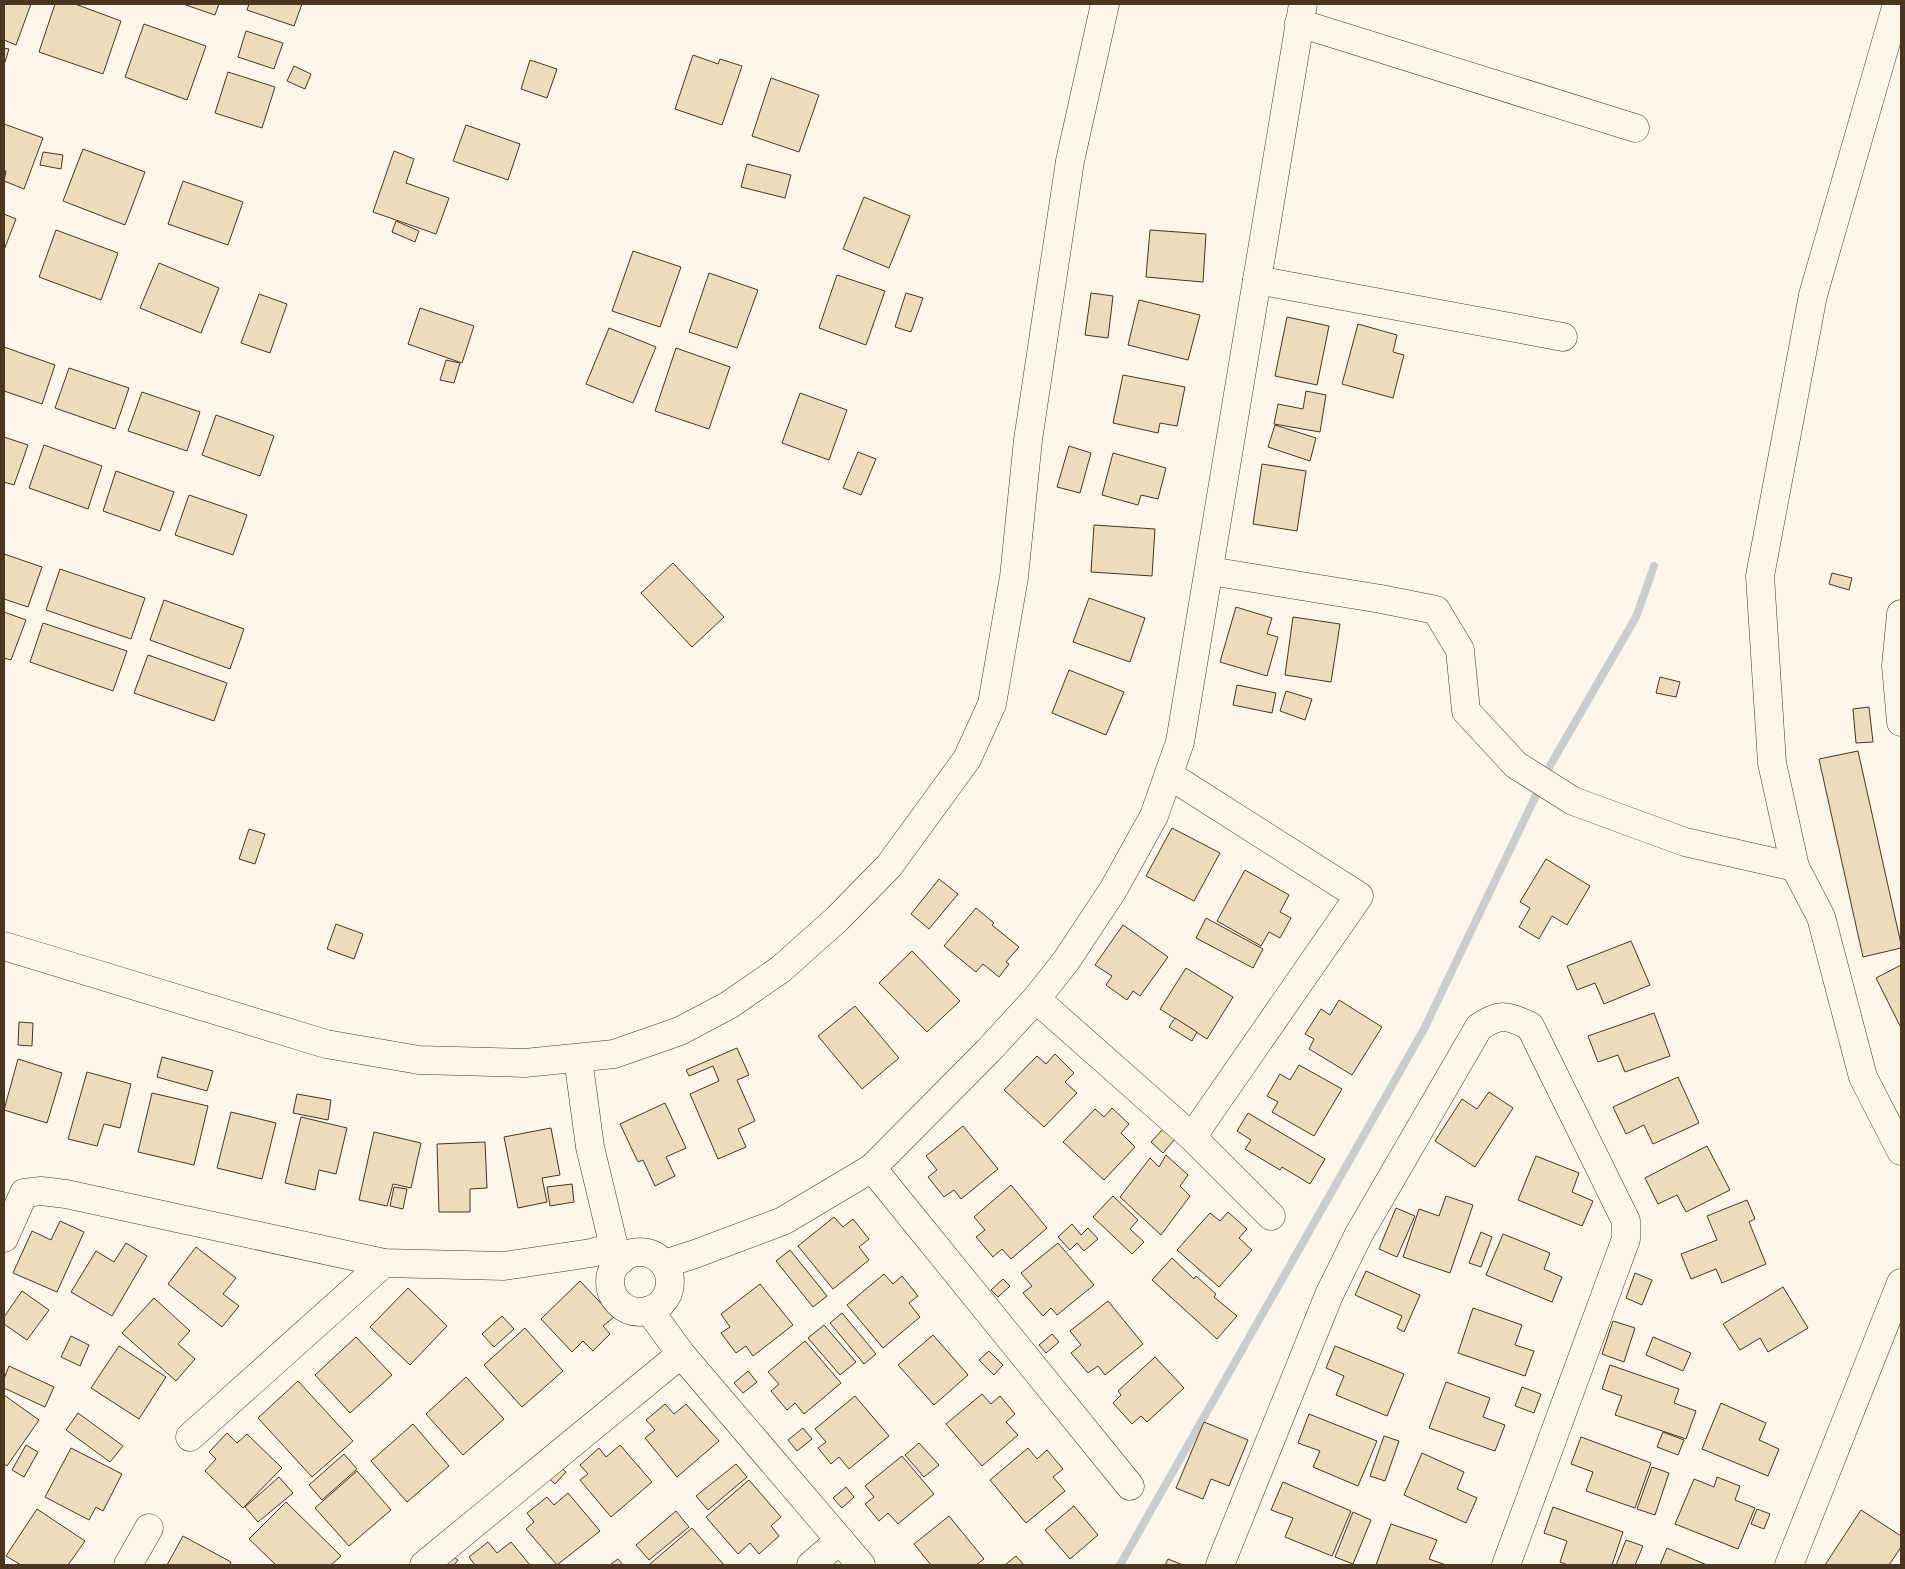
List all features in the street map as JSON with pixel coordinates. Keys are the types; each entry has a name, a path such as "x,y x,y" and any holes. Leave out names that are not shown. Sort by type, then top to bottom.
{"street":[{"path":"4,946 326,1044 419,1060 525,1063 614,1054 680,1031 729,1006 781,970 837,919 889,866 967,759 992,704 1014,576 1028,440 1070,161 1105,4"},
{"path":"1897,4 1813,295 1760,576 1772,763 1796,867 1821,917 1863,1077 1901,1151"},
{"path":"664,1264 783,1221 872,1168 988,1051 1036,999 1066,961 1113,890 1154,816 1180,742 1210,571 1301,13 1635,128"},
{"path":"1257,280 1563,337"},
{"path":"1210,571 1436,610 1460,650 1466,711 1516,765 1573,801 1685,842 1796,867"},
{"path":"1901,614 1896,666 1901,722"},
{"path":"1169,775 1359,896 1192,1137"},
{"path":"1036,999 1192,1137 1271,1216"},
{"path":"1220,1565 1329,1295 1359,1234 1479,1027 1494,1018 1511,1018 1530,1026 1626,1221 1626,1239 1506,1565"},
{"path":"4,1238 24,1193 41,1191 76,1196 384,1263 504,1266 591,1253 618,1253 626,1256 646,1253 656,1257 664,1264 669,1273 670,1283 668,1294 662,1302 649,1310 634,1311 624,1307 616,1300 612,1291 610,1281 618,1253 590,1147 578,1058"},
{"path":"872,1168 1130,1486"},
{"path":"190,1437 384,1263"},
{"path":"1789,1565 1901,1284"},
{"path":"649,1310 680,1354 861,1565"},
{"path":"424,1565 680,1354"},
{"path":"128,1565 149,1528"},
{"path":"811,1565 840,1540"}],"building":[{"path":"4,4 31,4 16,45 4,40"},
{"path":"55,4 75,4 121,21 103,74 39,52"},
{"path":"183,4 219,4 215,15"},
{"path":"249,4 302,4 294,26 247,10"},
{"path":"144,24 206,46 187,100 125,77"},
{"path":"246,31 283,43 274,69 238,57"},
{"path":"4,48 9,49 4,65"},
{"path":"693,55 718,64 720,59 742,66 722,125 675,109"},
{"path":"530,60 557,69 547,98 521,89"},
{"path":"294,66 311,74 305,89 287,81"},
{"path":"228,72 275,87 262,128 215,113"},
{"path":"771,78 819,95 799,152 752,136"},
{"path":"4,124 43,138 24,189 4,181 6,171 4,170"},
{"path":"466,125 520,144 508,180 453,161"},
{"path":"83,149 145,172 125,225 63,201"},
{"path":"394,151 414,159 406,183 449,198 436,234 373,212"},
{"path":"43,152 63,155 61,169 40,165"},
{"path":"747,164 791,175 785,198 741,187"},
{"path":"183,181 243,202 228,245 168,224"},
{"path":"864,197 910,216 889,268 843,249"},
{"path":"4,214 16,219 4,250"},
{"path":"396,221 419,231 415,242 392,232"},
{"path":"56,230 118,253 101,300 39,277"},
{"path":"1150,230 1206,234 1203,282 1146,277"},
{"path":"633,251 681,267 660,327 612,311"},
{"path":"159,263 219,288 201,333 140,308"},
{"path":"709,273 758,290 737,348 689,332"},
{"path":"837,275 885,291 866,345 819,328"},
{"path":"906,293 923,298 911,332 895,327"},
{"path":"1091,293 1113,296 1108,338 1085,335"},
{"path":"259,294 287,304 270,353 241,343"},
{"path":"1139,300 1200,315 1188,360 1128,345"},
{"path":"420,308 474,326 462,363 408,344"},
{"path":"1287,317 1329,326 1317,385 1275,376"},
{"path":"1358,324 1397,335 1393,352 1404,355 1393,398 1342,384"},
{"path":"609,328 656,347 633,403 586,384"},
{"path":"4,347 55,365 42,404 4,391"},
{"path":"676,348 730,367 709,429 655,411"},
{"path":"446,360 460,363 454,383 440,380"},
{"path":"69,368 129,388 115,429 55,408"},
{"path":"1123,375 1185,387 1177,426 1160,423 1158,433 1113,423"},
{"path":"1306,391 1326,395 1320,432 1274,424 1278,404 1303,409"},
{"path":"142,392 200,412 187,451 128,431"},
{"path":"800,393 847,410 829,460 782,443"},
{"path":"216,415 274,436 260,476 202,455"},
{"path":"1275,425 1316,438 1310,461 1268,447"},
{"path":"4,437 28,445 14,485 4,482"},
{"path":"44,445 102,466 88,509 29,488"},
{"path":"1069,446 1091,453 1080,493 1057,487"},
{"path":"858,452 876,459 861,495 843,488"},
{"path":"1113,453 1166,468 1158,499 1141,495 1138,505 1102,495"},
{"path":"1262,464 1306,471 1297,531 1253,524"},
{"path":"116,471 174,492 160,531 103,511"},
{"path":"189,495 247,515 233,555 175,535"},
{"path":"1094,525 1155,529 1152,576 1091,572"},
{"path":"4,554 42,567 28,607 4,599"},
{"path":"673,563 724,617 692,647 641,593"},
{"path":"60,569 145,598 131,639 46,610"},
{"path":"1832,573 1852,578 1849,590 1829,584"},
{"path":"1089,598 1145,618 1130,662 1073,642"},
{"path":"164,600 244,629 230,669 150,640"},
{"path":"1236,607 1272,618 1267,634 1278,637 1267,676 1220,662"},
{"path":"4,612 26,620 11,660 4,658"},
{"path":"1293,617 1340,624 1331,682 1285,675"},
{"path":"43,623 127,651 113,691 30,662"},
{"path":"148,655 227,683 214,721 134,693"},
{"path":"1069,670 1124,692 1106,735 1052,713"},
{"path":"1660,677 1680,682 1676,697 1656,693"},
{"path":"1237,685 1276,693 1272,713 1233,705"},
{"path":"1286,691 1312,699 1305,720 1280,711"},
{"path":"1869,707 1873,742 1856,743 1853,709"},
{"path":"1858,751 1901,944 1901,948 1863,957 1819,759"},
{"path":"1172,828 1220,853 1194,901 1146,876"},
{"path":"249,829 265,834 255,864 239,859"},
{"path":"1546,859 1590,886 1567,925 1552,916 1539,939 1519,927 1530,908 1520,902"},
{"path":"1245,870 1289,895 1280,912 1291,918 1280,938 1269,932 1261,946 1217,921"},
{"path":"939,879 958,894 929,929 911,914"},
{"path":"976,908 994,923 992,925 1019,947 1006,962 1009,964 999,977 983,964 976,972 944,946"},
{"path":"1206,918 1263,949 1253,968 1196,938"},
{"path":"336,924 363,934 354,959 327,949"},
{"path":"1123,925 1168,957 1140,996 1133,991 1127,1000 1106,985 1112,976 1095,965"},
{"path":"1631,941 1650,985 1604,1004 1595,983 1577,990 1567,966"},
{"path":"912,951 960,1001 927,1032 879,983"},
{"path":"1901,965 1901,1028 1876,978"},
{"path":"1186,968 1233,997 1207,1039 1160,1009"},
{"path":"1339,1000 1382,1027 1352,1075 1309,1049 1314,1039 1305,1034 1321,1009 1330,1015"},
{"path":"855,1006 899,1058 862,1089 818,1036"},
{"path":"1654,1013 1670,1056 1625,1072 1618,1055 1598,1062 1588,1036"},
{"path":"1175,1018 1197,1032 1192,1041 1169,1027"},
{"path":"19,1022 33,1023 32,1046 18,1045"},
{"path":"737,1048 749,1075 737,1080 755,1121 738,1129 746,1147 718,1159 690,1094 719,1081 713,1066 689,1076 686,1070"},
{"path":"1055,1054 1074,1073 1065,1082 1077,1093 1044,1127 1004,1090 1037,1056 1046,1064"},
{"path":"162,1057 213,1071 207,1091 157,1077"},
{"path":"18,1059 62,1073 47,1123 4,1110"},
{"path":"1299,1065 1342,1089 1314,1136 1272,1112 1278,1102 1267,1096 1280,1074 1290,1080"},
{"path":"87,1072 131,1084 120,1128 104,1124 97,1146 68,1139"},
{"path":"1678,1077 1699,1123 1653,1144 1644,1125 1626,1134 1613,1107"},
{"path":"1489,1092 1513,1108 1475,1167 1435,1141 1462,1099 1477,1109"},
{"path":"152,1093 208,1106 194,1165 138,1152"},
{"path":"297,1094 331,1100 328,1120 293,1113"},
{"path":"665,1103 686,1148 666,1157 675,1176 655,1186 643,1160 638,1162 620,1124"},
{"path":"1112,1108 1129,1124 1121,1133 1135,1147 1104,1180 1063,1142 1095,1109 1104,1117"},
{"path":"231,1112 276,1123 262,1179 217,1168"},
{"path":"1248,1113 1325,1159 1310,1184 1282,1167 1280,1170 1245,1149 1251,1140 1237,1131"},
{"path":"301,1117 347,1128 336,1174 319,1170 315,1190 285,1183"},
{"path":"963,1126 998,1169 961,1199 954,1190 944,1197 928,1177 937,1170 926,1156"},
{"path":"551,1128 560,1175 542,1178 547,1202 518,1208 504,1137"},
{"path":"1163,1129 1175,1139 1163,1153 1151,1142"},
{"path":"374,1132 421,1143 411,1188 393,1184 387,1206 359,1200"},
{"path":"485,1142 487,1188 470,1189 470,1212 439,1212 437,1144"},
{"path":"1707,1146 1730,1190 1686,1212 1677,1195 1658,1204 1645,1178"},
{"path":"1166,1155 1188,1175 1180,1186 1190,1196 1161,1235 1120,1197 1150,1158 1159,1167"},
{"path":"1536,1156 1579,1173 1572,1192 1593,1201 1582,1226 1518,1200"},
{"path":"572,1184 574,1202 550,1206 547,1187"},
{"path":"1011,1185 1047,1228 1011,1259 1002,1249 993,1257 976,1237 985,1230 974,1217"},
{"path":"394,1187 407,1189 403,1209 390,1206"},
{"path":"1113,1196 1138,1220 1130,1229 1144,1242 1132,1254 1093,1217"},
{"path":"1446,1196 1473,1205 1450,1273 1403,1257 1419,1209 1439,1216"},
{"path":"1747,1200 1755,1219 1749,1222 1766,1264 1722,1283 1716,1269 1691,1279 1681,1254 1717,1240 1707,1216"},
{"path":"1396,1208 1415,1216 1397,1257 1379,1249"},
{"path":"1228,1212 1247,1229 1239,1238 1252,1250 1219,1287 1177,1250 1210,1213 1220,1221"},
{"path":"834,1217 843,1227 853,1219 869,1239 859,1247 869,1260 833,1289 798,1246"},
{"path":"60,1221 84,1232 57,1292 13,1273 32,1231 51,1240"},
{"path":"1072,1224 1081,1235 1088,1228 1098,1239 1084,1251 1077,1243 1070,1250 1058,1237"},
{"path":"1481,1232 1492,1237 1481,1267 1469,1263"},
{"path":"1503,1234 1550,1253 1544,1269 1562,1277 1552,1302 1486,1275"},
{"path":"126,1243 147,1256 112,1316 71,1292 96,1251 114,1262"},
{"path":"1058,1243 1094,1285 1057,1315 1051,1308 1043,1316 1023,1293 1032,1286 1021,1273"},
{"path":"196,1247 236,1278 223,1294 239,1306 222,1327 168,1284"},
{"path":"790,1250 827,1296 813,1307 776,1261"},
{"path":"1172,1258 1194,1279 1196,1276 1216,1294 1214,1297 1237,1316 1217,1339 1152,1280"},
{"path":"1366,1271 1420,1295 1404,1332 1397,1328 1402,1316 1355,1295"},
{"path":"1635,1273 1652,1280 1642,1305 1626,1298"},
{"path":"884,1274 893,1284 902,1276 918,1296 909,1303 920,1317 883,1348 847,1305"},
{"path":"1003,1279 1010,1286 998,1297 991,1290"},
{"path":"580,1281 614,1317 603,1326 610,1334 593,1351 583,1341 572,1352 541,1319"},
{"path":"760,1284 793,1325 753,1356 746,1346 736,1353 721,1333 730,1327 721,1314"},
{"path":"1783,1287 1808,1328 1768,1352 1760,1338 1740,1350 1723,1324"},
{"path":"408,1288 447,1326 410,1365 370,1327"},
{"path":"22,1291 49,1310 27,1340 4,1324 4,1317"},
{"path":"154,1298 190,1331 178,1344 195,1359 176,1381 122,1333"},
{"path":"1108,1301 1143,1344 1105,1375 1098,1366 1088,1373 1071,1353 1081,1345 1070,1331"},
{"path":"1473,1308 1522,1325 1515,1345 1534,1351 1525,1376 1458,1353"},
{"path":"842,1313 876,1354 864,1364 830,1323"},
{"path":"502,1316 514,1329 494,1347 482,1334"},
{"path":"1613,1321 1635,1328 1624,1362 1602,1354"},
{"path":"824,1325 856,1362 840,1375 808,1338"},
{"path":"525,1328 563,1371 522,1407 484,1365"},
{"path":"1052,1334 1059,1342 1046,1353 1039,1345"},
{"path":"933,1335 968,1375 934,1405 898,1365"},
{"path":"71,1336 89,1345 80,1366 61,1357"},
{"path":"356,1337 392,1375 350,1413 315,1375"},
{"path":"1653,1337 1691,1353 1683,1371 1646,1355"},
{"path":"805,1341 841,1383 804,1414 795,1403 787,1410 771,1391 779,1384 768,1372"},
{"path":"119,1346 166,1377 139,1419 91,1388"},
{"path":"1335,1346 1404,1374 1387,1416 1336,1395 1344,1376 1326,1368"},
{"path":"989,1351 1003,1365 994,1375 979,1360"},
{"path":"1155,1357 1184,1388 1147,1422 1141,1416 1132,1424 1113,1403 1121,1395 1118,1391"},
{"path":"1610,1365 1679,1389 1674,1403 1696,1411 1686,1439 1615,1415 1622,1396 1602,1389"},
{"path":"9,1366 54,1387 45,1407 4,1388 4,1379"},
{"path":"748,1371 757,1382 743,1393 734,1383"},
{"path":"466,1377 504,1419 463,1455 426,1414"},
{"path":"298,1381 353,1441 312,1477 258,1418"},
{"path":"1446,1382 1490,1398 1483,1417 1505,1425 1495,1451 1429,1428"},
{"path":"1522,1387 1541,1394 1534,1413 1515,1406"},
{"path":"982,1394 991,1404 1000,1396 1015,1414 1006,1422 1018,1435 982,1466 946,1424"},
{"path":"4,1395 39,1420 7,1466 4,1464"},
{"path":"855,1396 889,1436 849,1469 839,1457 831,1464 818,1448 826,1442 815,1429"},
{"path":"1721,1403 1766,1423 1759,1440 1779,1449 1768,1476 1702,1449"},
{"path":"665,1404 674,1414 686,1404 719,1441 677,1477 645,1438 655,1430 646,1420"},
{"path":"78,1413 123,1446 110,1462 66,1430"},
{"path":"1309,1414 1377,1441 1358,1486 1313,1467 1320,1451 1298,1443"},
{"path":"1204,1422 1248,1440 1229,1486 1211,1479 1203,1499 1176,1488"},
{"path":"413,1424 449,1466 407,1502 371,1461"},
{"path":"803,1428 812,1439 797,1451 788,1440"},
{"path":"1663,1432 1684,1440 1678,1455 1657,1447"},
{"path":"227,1433 237,1443 247,1434 282,1468 243,1508 205,1471 216,1459 209,1452"},
{"path":"1384,1436 1399,1441 1385,1481 1370,1476"},
{"path":"1581,1437 1651,1463 1635,1508 1586,1491 1593,1472 1571,1464"},
{"path":"919,1443 939,1465 924,1477 905,1455"},
{"path":"26,1445 38,1452 24,1477 12,1470"},
{"path":"620,1445 652,1482 611,1517 580,1480 588,1474 580,1465 599,1448 606,1457"},
{"path":"71,1448 122,1474 103,1511 96,1507 89,1520 45,1497"},
{"path":"1028,1448 1037,1459 1047,1450 1063,1469 1053,1477 1065,1491 1026,1523 990,1480"},
{"path":"1422,1453 1464,1472 1457,1489 1477,1498 1466,1523 1404,1495"},
{"path":"344,1454 357,1469 322,1500 309,1485"},
{"path":"902,1456 934,1494 898,1524 888,1513 879,1521 865,1504 874,1497 865,1486"},
{"path":"554,1461 566,1472 555,1484 543,1473"},
{"path":"736,1464 747,1477 708,1510 696,1496"},
{"path":"1652,1467 1669,1473 1655,1515 1637,1509"},
{"path":"357,1471 391,1510 349,1546 315,1508"},
{"path":"279,1477 293,1493 258,1522 245,1507"},
{"path":"1717,1477 1740,1486 1735,1500 1755,1508 1738,1549 1675,1524 1694,1479 1714,1487"},
{"path":"749,1480 781,1517 771,1526 779,1536 759,1554 750,1543 738,1554 706,1517"},
{"path":"1283,1482 1351,1511 1332,1556 1285,1537 1293,1518 1271,1510"},
{"path":"846,1487 854,1497 842,1508 833,1498"},
{"path":"568,1493 600,1531 557,1565 526,1529 534,1522 527,1513 547,1497 554,1505"},
{"path":"286,1502 341,1556 331,1565 276,1565 249,1539"},
{"path":"1074,1506 1098,1535 1070,1559 1045,1530"},
{"path":"1553,1507 1623,1532 1612,1565 1568,1565 1560,1562 1567,1541 1544,1533"},
{"path":"37,1509 85,1541 68,1565 21,1565 6,1556"},
{"path":"1757,1509 1770,1514 1764,1529 1751,1524"},
{"path":"1861,1510 1901,1536 1901,1547 1889,1565 1825,1565"},
{"path":"676,1511 689,1527 649,1560 636,1545"},
{"path":"1353,1512 1371,1520 1353,1564 1335,1557"},
{"path":"949,1516 984,1559 976,1565 931,1565 914,1544"},
{"path":"1391,1524 1437,1540 1429,1559 1446,1565 1376,1565"},
{"path":"692,1528 724,1565 650,1564"},
{"path":"183,1536 231,1562 230,1565 167,1565"},
{"path":"1626,1540 1643,1546 1635,1565 1616,1565"},
{"path":"488,1542 497,1553 511,1542 530,1565 475,1565 469,1557"},
{"path":"1667,1548 1707,1565 1660,1565"},
{"path":"446,1551 458,1560 454,1565 435,1565"},
{"path":"1016,1556 1024,1565 1005,1565"},
{"path":"618,1559 623,1565 610,1565"},
{"path":"1168,1559 1183,1565 1165,1565"}],"waterway":[{"path":"1120,1565 1424,1029 1551,764 1636,617 1654,566"}]}
